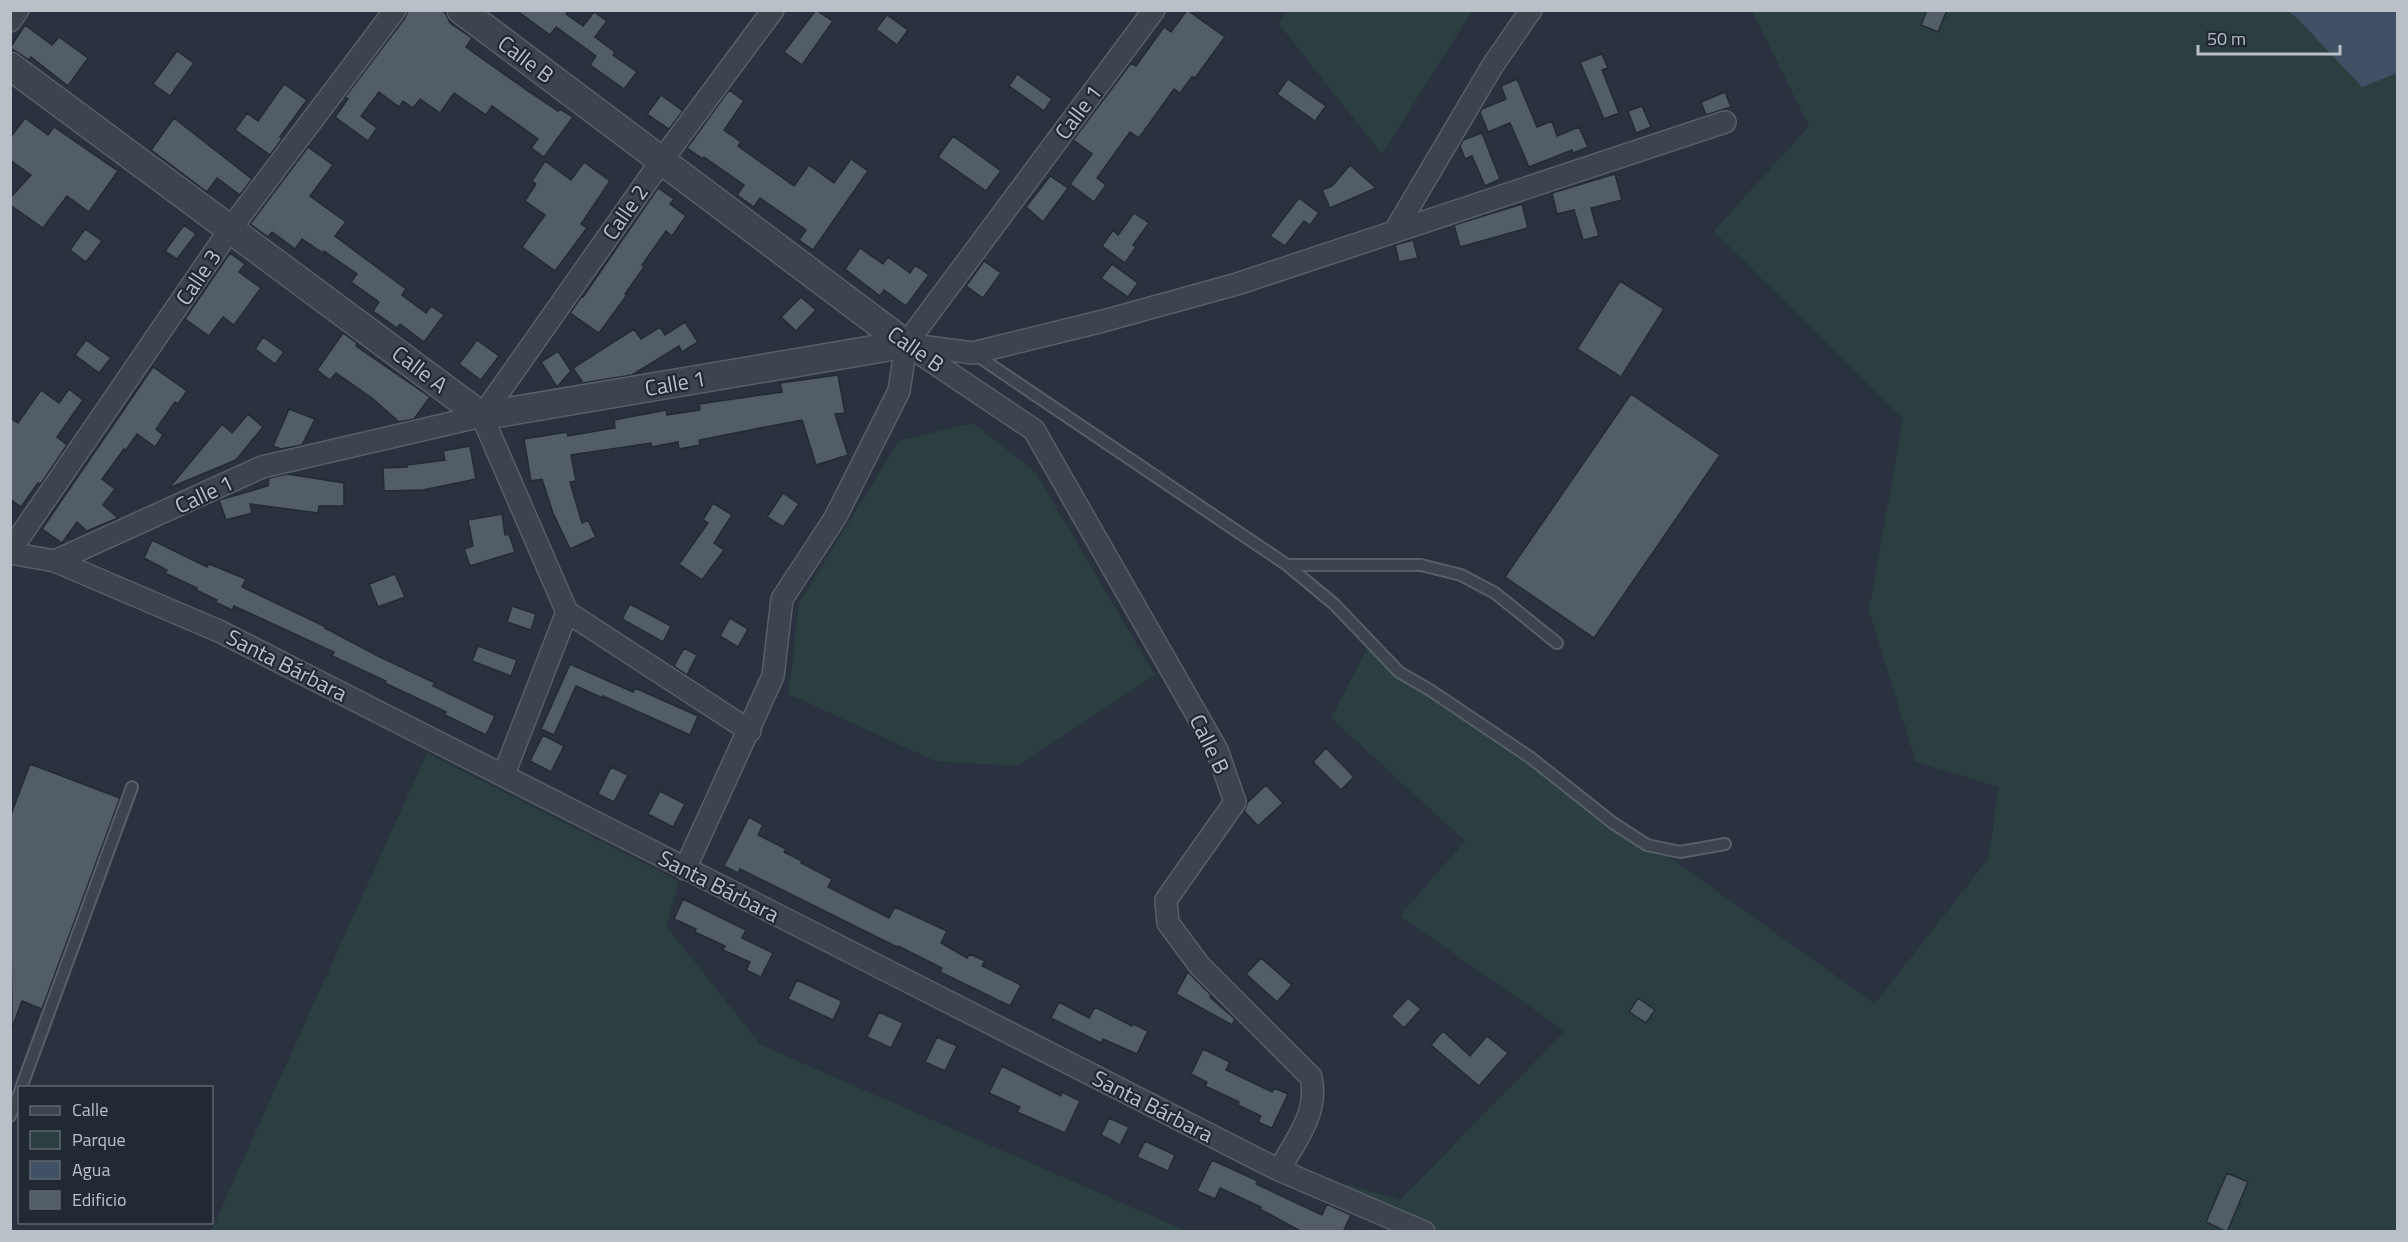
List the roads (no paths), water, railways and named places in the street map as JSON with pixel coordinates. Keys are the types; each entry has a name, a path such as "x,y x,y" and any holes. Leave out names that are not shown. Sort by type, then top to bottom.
{"street":[{"path":"10,21 18,10"},
{"name":"Calle 3","path":"10,551 231,228 395,10"},
{"name":"Calle B","path":"461,10 906,344 1034,430 1217,750 1235,802 1166,900 1168,923 1200,966 1311,1077 1314,1093 1309,1118 1279,1170"},
{"name":"Calle 2","path":"482,416 662,160 773,10"},
{"name":"Calle 1","path":"56,561 262,467 482,416 906,344 1154,10"},
{"path":"1396,229 1493,65 1531,10"},
{"name":"Calle A","path":"10,66 482,416 567,612"},
{"path":"685,869 774,676 782,599 836,518 899,391 906,344 973,353 1104,321 1236,284 1396,229 1725,122"},
{"name":"Santa Bárbara","path":"10,551 56,561 220,632 504,774 685,869 1279,1170 1424,1232"},
{"path":"504,774 567,612 750,730"}],"lane":[{"path":"973,353 1287,565 1334,604 1399,672 1431,690 1531,758 1613,823 1647,845 1680,852 1725,844"},
{"path":"1287,565 1421,565 1461,575 1495,593 1557,643"},
{"path":"21,1086 132,787"},
{"path":"10,1116 18,1095"}],"water":[{"path":"2287,11 2397,11 2397,73 2362,87 2297,18"}]}
